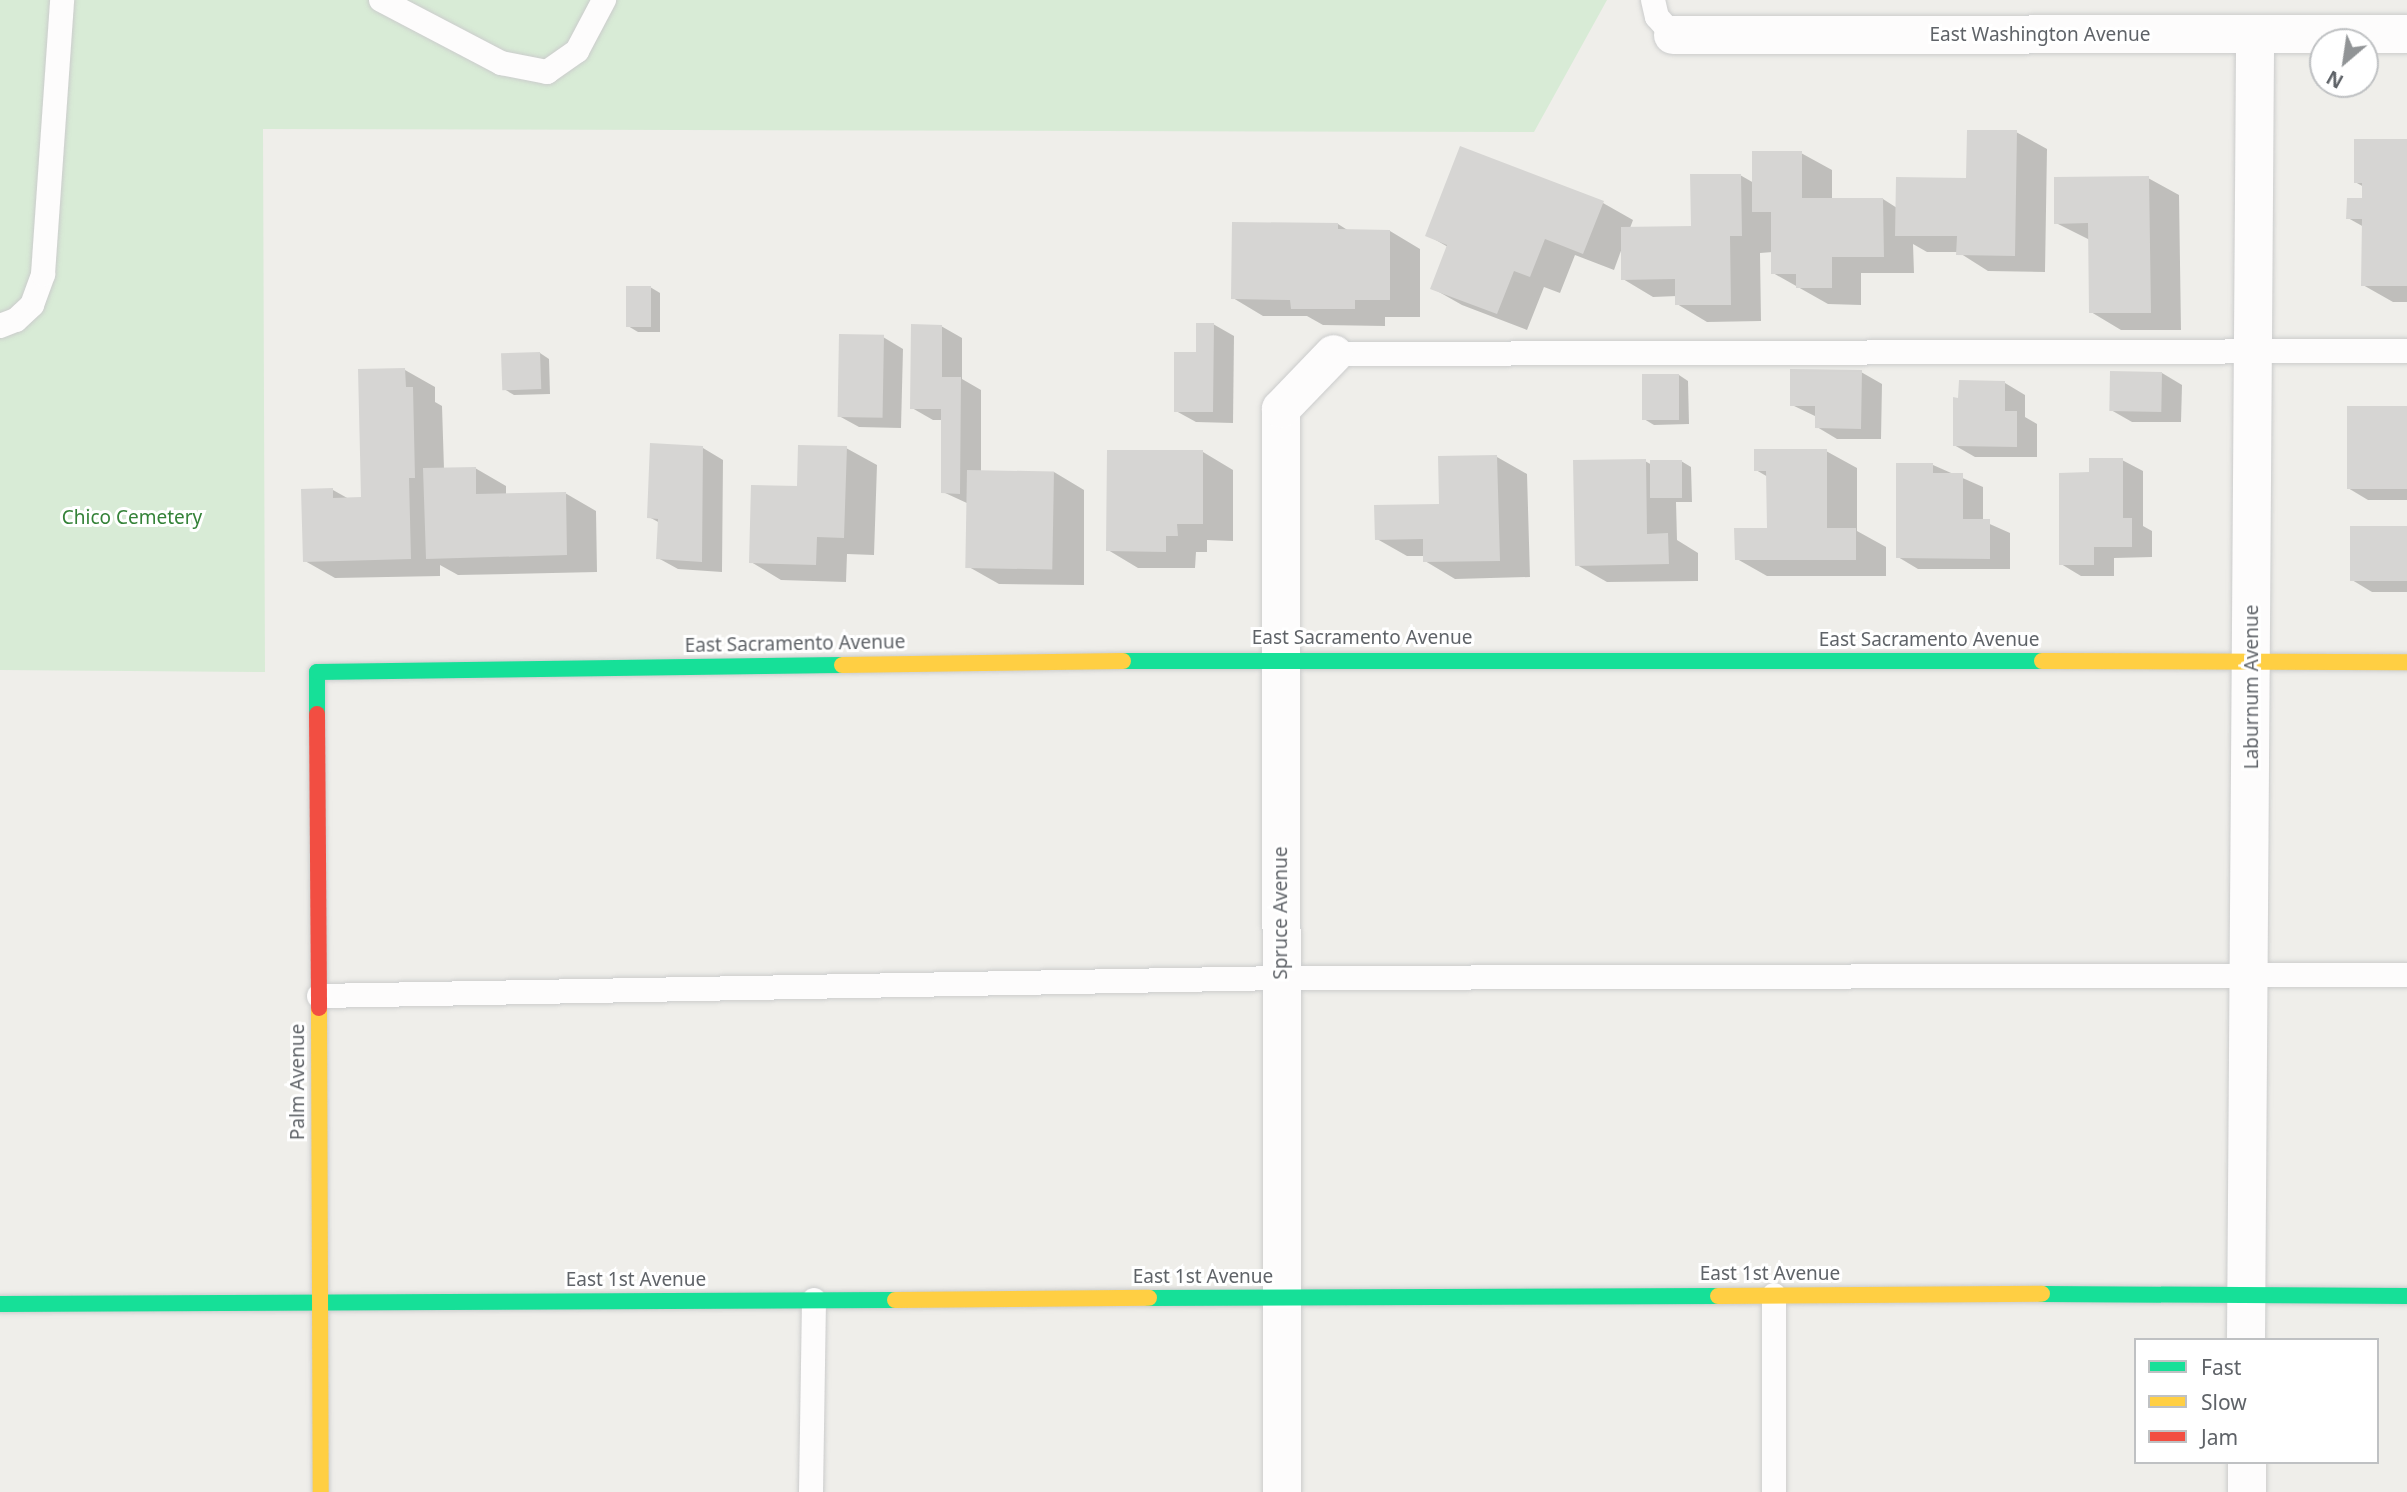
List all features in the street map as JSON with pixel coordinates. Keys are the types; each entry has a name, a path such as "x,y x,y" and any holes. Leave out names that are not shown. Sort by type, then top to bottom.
{"street":[{"name":"East Washington Avenue","path":"1673,35 2407,34"},
{"name":"Laburnum Avenue","path":"2246,1338 2253,663 2255,35"},
{"name":"Spruce Avenue","path":"1282,1492 1281,409 1334,354"},
{"name":"East Sacramento Avenue","path":"317,672 1281,659 2407,662"},
{"name":"Palm Avenue","path":"317,672 321,1492"},
{"name":"East 1st Avenue","path":"0,1304 2246,1293 2407,1296"},
{"path":"2247,1464 2247,1492"}],"lane":[{"path":"0,326 16,320 32,304 43,274 62,0"},
{"path":"382,0 501,64 547,72 577,51 604,0"},
{"path":"1653,0 1657,17 1673,35"},
{"path":"1334,354 2407,351"},
{"path":"319,996 1282,978 2407,975"},
{"path":"1774,1295 1774,1492"},
{"path":"811,1492 814,1300"}],"green space":[{"name":"Chico Cemetery","path":"0,0 1607,0 1534,132 263,129 265,672 0,670"}],"building":[{"path":"1967,130 2017,130 2015,256 1956,255 1957,236 1895,236 1896,177 1966,178"},
{"path":"2354,139 2407,139 2407,286 2361,286 2362,219 2346,219 2347,198 2362,198 2362,183 2354,183"},
{"path":"1460,146 1604,201 1583,254 1545,239 1530,277 1514,271 1497,314 1430,289 1447,245 1425,236"},
{"path":"1752,151 1802,151 1802,198 1883,198 1884,257 1832,257 1832,288 1796,288 1796,274 1771,274 1771,212 1752,212"},
{"path":"1690,174 1741,174 1742,236 1730,236 1731,305 1675,305 1675,279 1621,280 1621,227 1691,226"},
{"path":"2149,176 2151,313 2089,313 2088,223 2054,224 2054,177"},
{"path":"1232,222 1338,223 1338,229 1390,230 1390,300 1355,300 1355,309 1291,309 1290,300 1231,299"},
{"path":"626,286 651,286 651,327 626,327"},
{"path":"1196,323 1214,323 1213,412 1174,412 1174,352 1196,352"},
{"path":"911,324 942,325 942,377 961,377 960,494 941,493 941,409 910,409"},
{"path":"839,334 884,335 883,418 838,417"},
{"path":"540,352 541,389 502,390 501,353"},
{"path":"405,368 406,387 413,387 415,478 409,478 411,559 303,562 301,489 333,488 333,498 361,497 358,369"},
{"path":"1790,369 1862,370 1861,429 1815,428 1815,406 1790,406"},
{"path":"2110,371 2162,372 2161,412 2109,411"},
{"path":"1642,374 1679,374 1679,420 1642,420"},
{"path":"1959,380 2005,381 2005,411 2017,411 2017,447 1953,446 1953,397 1958,398"},
{"path":"2347,406 2407,406 2407,489 2347,489"},
{"path":"650,443 703,446 702,562 656,559 658,519 647,518"},
{"path":"798,445 847,446 844,538 817,537 816,565 749,563 751,485 797,486"},
{"path":"1754,449 1827,449 1827,528 1856,528 1856,560 1735,560 1734,528 1767,528 1766,471 1754,471"},
{"path":"1107,450 1203,450 1203,524 1177,524 1178,536 1166,536 1166,552 1106,551"},
{"path":"1497,455 1500,561 1423,562 1423,539 1375,540 1374,505 1439,504 1438,456"},
{"path":"2089,458 2123,458 2123,518 2132,518 2132,547 2094,547 2094,565 2059,565 2059,473 2089,472"},
{"path":"1646,459 1647,534 1668,533 1669,564 1575,566 1573,460"},
{"path":"1650,460 1682,460 1682,498 1650,498"},
{"path":"1896,463 1933,463 1933,473 1963,473 1963,519 1990,519 1990,559 1896,558"},
{"path":"476,467 476,494 566,492 567,555 426,559 423,468"},
{"path":"967,470 1054,472 1052,570 965,568"},
{"path":"2350,526 2407,526 2407,581 2350,581"}],"traffic: fast":[{"path":"1123,661 2042,661"},
{"path":"317,714 317,672 842,665"},
{"path":"2042,1294 2407,1296"},
{"path":"1149,1298 1718,1296"},
{"path":"0,1304 895,1300"}],"traffic: slow":[{"path":"842,665 1123,661"},
{"path":"2042,661 2407,662"},
{"path":"319,1008 321,1492"},
{"path":"1718,1296 2042,1294"},
{"path":"895,1300 1149,1298"}],"traffic: jam":[{"path":"317,714 319,1008"}]}
